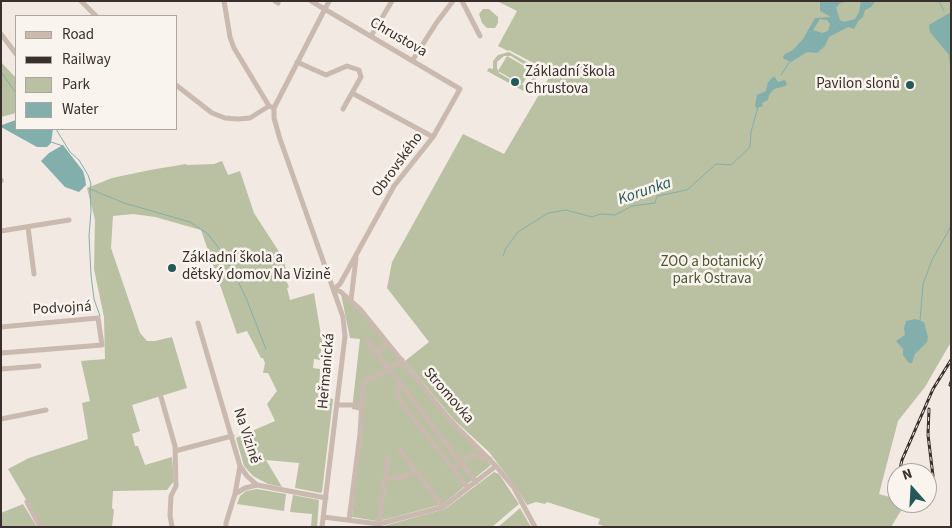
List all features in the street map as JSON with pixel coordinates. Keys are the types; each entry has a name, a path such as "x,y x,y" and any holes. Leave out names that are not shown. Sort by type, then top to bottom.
{"street":[{"path":"81,1 95,15"},
{"path":"224,1 230,37 234,48 271,107"},
{"name":"Chrustova","path":"312,1 460,89"},
{"path":"178,87 212,113 225,118 250,118 271,107 329,1"},
{"path":"371,36 392,1"},
{"path":"412,61 452,1"},
{"path":"462,1 480,36"},
{"path":"1,34 15,53"},
{"path":"297,62 326,74 347,66 359,70 361,77 343,110"},
{"name":"Obrovského","path":"334,289 340,284 394,186 433,137 460,89"},
{"path":"352,93 433,137"},
{"name":"Heřmanická","path":"271,107 280,139 343,317 345,336 322,527"},
{"path":"1,231 69,220"},
{"path":"28,227 34,274"},
{"name":"Obrovského","path":"351,300 356,255"},
{"name":"Stromovka","path":"334,289 351,300 371,321 450,420 496,466 514,488 535,527"},
{"name":"Podvojná","path":"1,327 98,318 102,345 1,353"},
{"name":"Na Vizině","path":"198,323 240,466 247,476 257,484 326,498"},
{"path":"366,338 476,482"},
{"path":"376,353 388,344"},
{"path":"349,520 360,434 364,381 376,377 402,360"},
{"path":"1,369 39,366"},
{"path":"401,385 398,388 400,400 468,488"},
{"path":"161,397 175,451 176,486 171,496 170,515 172,527"},
{"path":"337,405 361,405"},
{"path":"1,420 46,410"},
{"path":"175,451 232,436"},
{"path":"400,450 443,507"},
{"path":"452,468 471,455 490,459"},
{"path":"380,524 388,457"},
{"path":"226,527 240,466"},
{"path":"323,517 380,524 443,507 496,466"},
{"path":"385,479 402,477 416,472"},
{"path":"235,494 257,484"},
{"path":"27,502 40,527"}],"green space":[{"name":"ZOO a botanický park Ostrava","path":"497,1 951,1 951,342 925,387 898,421 879,494 887,496 887,513 900,513 891,527 606,527 598,524 600,519 547,502 545,504 536,502 527,505 489,452 453,419 405,361 429,342 387,288 392,262 463,134 504,154 550,76 538,69 539,66 498,46 517,11"},
{"path":"483,9 489,9 498,17 498,23 495,28 487,28 482,23 479,14"},
{"path":"509,52 532,65 536,70 536,81 527,89 531,91 529,94 487,71 489,68 493,69 493,61 498,55","holes":["504,56 511,56 530,68 533,75 530,83 520,85 499,73 497,62"]},
{"path":"507,56 531,70 522,85 498,71"},
{"path":"1,62 15,77 15,113 1,117"},
{"path":"222,161 228,175 240,171 254,213 285,261 288,274 284,276 289,287 287,288 290,300 314,293 322,341 320,360 314,359 313,368 320,369 319,397 333,399 322,492 295,488 299,463 266,460 282,487 268,484 253,476 244,466 236,438 275,421 267,404 277,391 268,373 263,373 265,363 247,331 237,334 201,230 155,217 133,214 113,216 111,248 140,333 147,341 172,337 187,388 132,405 140,431 132,434 135,446 138,446 145,465 172,457 174,481 167,490 113,491 112,508 114,510 112,527 42,527 8,469 29,458 88,439 82,403 90,401 81,361 105,359 104,317 94,269 95,220 87,188 112,178 150,170 186,164 214,164"},
{"path":"341,294 354,304 491,465 443,504 377,521 352,517 362,411 352,409 360,339 350,338"},
{"path":"494,472 499,474 519,504 492,527 380,527 445,509"},
{"path":"257,489 286,494 284,511 237,504 240,496 246,491"},
{"path":"293,495 319,500 317,527 311,527 312,514 290,512"},
{"path":"23,504 37,527 1,527 1,513"},
{"path":"519,509 531,527 498,527"}],"water":[{"path":"820,1 850,1 840,3 836,8 840,20 844,22 855,19 859,12 861,1 875,1 871,7 865,10 863,17 854,29 848,27 829,37 825,46 817,53 807,52 791,62 784,59 785,54 793,50 803,39 815,18 831,17 820,11","holes":["820,19 827,20 830,24 828,31 822,33 813,30"]},
{"path":"951,12 951,77 949,55 930,32 929,25"},
{"path":"774,76 778,82 785,80 787,84 774,89 769,95 768,100 762,103 763,106 756,108 757,95 766,91 768,82"},
{"path":"15,120 15,130 53,130 51,143 47,147 37,147 1,127"},
{"path":"63,145 83,171 86,185 79,192 65,187 41,161 49,153"},
{"path":"915,319 924,322 928,337 927,342 915,354 912,363 909,363 903,355 903,349 896,341 905,335 906,321"}],"waterway":[{"path":"939,1 944,11"},
{"name":"Korunka","path":"781,75 790,61"},
{"path":"1,72 15,92"},
{"name":"Korunka","path":"503,256 506,248 518,232 548,213 566,210 592,217 601,214 615,215 632,206 655,203 657,196 687,190 716,164 731,165 750,147 751,132 758,107"},
{"path":"57,130 70,152 79,160 88,175 91,184 90,189 124,203 190,222 208,234 221,251 235,275 266,349"},
{"path":"51,142 63,146"},
{"path":"90,189 89,236 91,275 94,299 100,316"},
{"path":"920,321 923,284 932,260 951,226"}],"railway":[{"path":"901,463 933,389 951,360"},
{"path":"929,409 928,435 931,463"}],"place":[{"name":"Základní škola Chrustova","path":"515,82"},
{"name":"Pavilon slonů","path":"910,85"},
{"name":"Základní škola a dětský domov Na Vizině","path":"172,268"}]}
